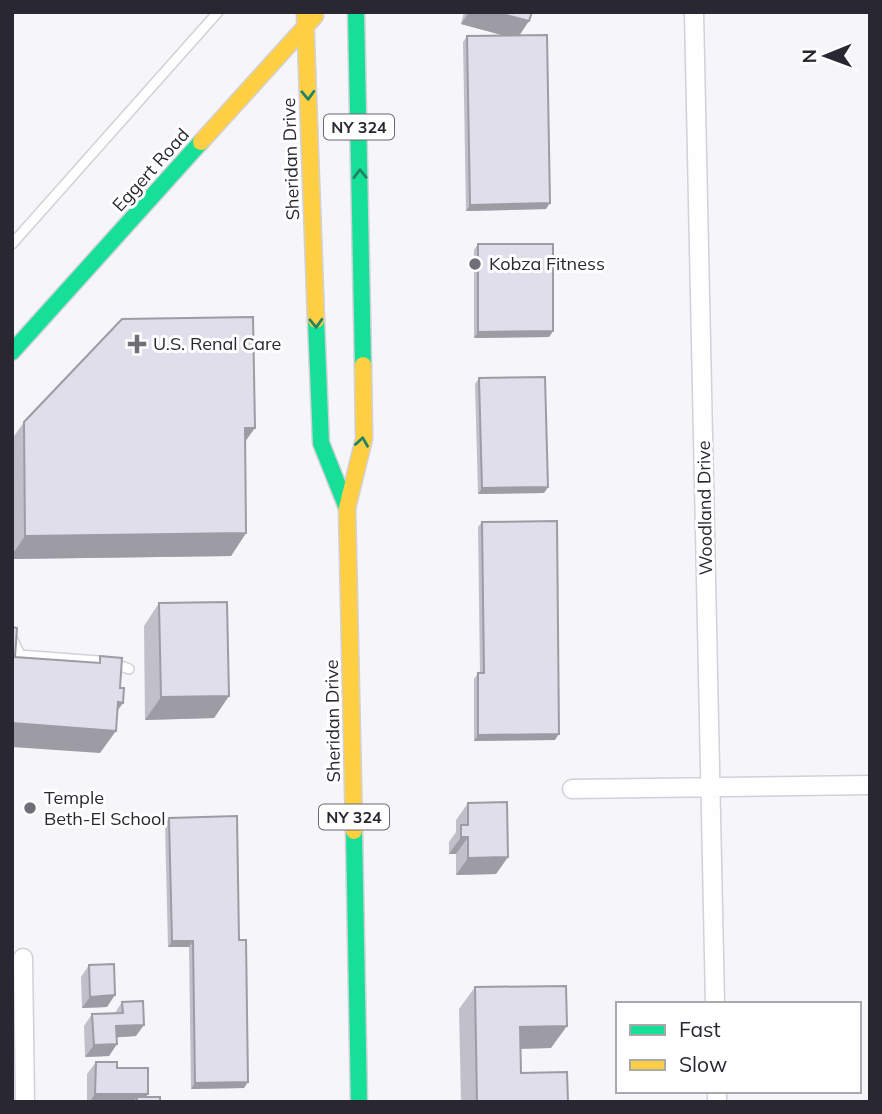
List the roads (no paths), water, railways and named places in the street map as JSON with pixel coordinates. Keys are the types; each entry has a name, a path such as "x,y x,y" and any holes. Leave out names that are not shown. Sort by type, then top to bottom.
{"main road":[{"name":"Eggert Road","path":"13,351 305,20 317,12"},
{"name":"Sheridan Drive","path":"356,12 364,439 347,509 359,1102"},
{"name":"Sheridan Drive","path":"305,20 321,443 347,509"}],"street":[{"name":"Woodland Drive","path":"694,12 715,1002"},
{"path":"572,789 870,785"},
{"path":"21,1101 23,958"}],"lane":[{"path":"12,244 218,12"},
{"path":"12,638 20,655 111,662 130,669"}],"place":[{"name":"Kobza Fitness","path":"475,264"},
{"name":"U.S. Renal Care","path":"137,344"},
{"name":"Temple Beth-El School","path":"30,808"}]}
